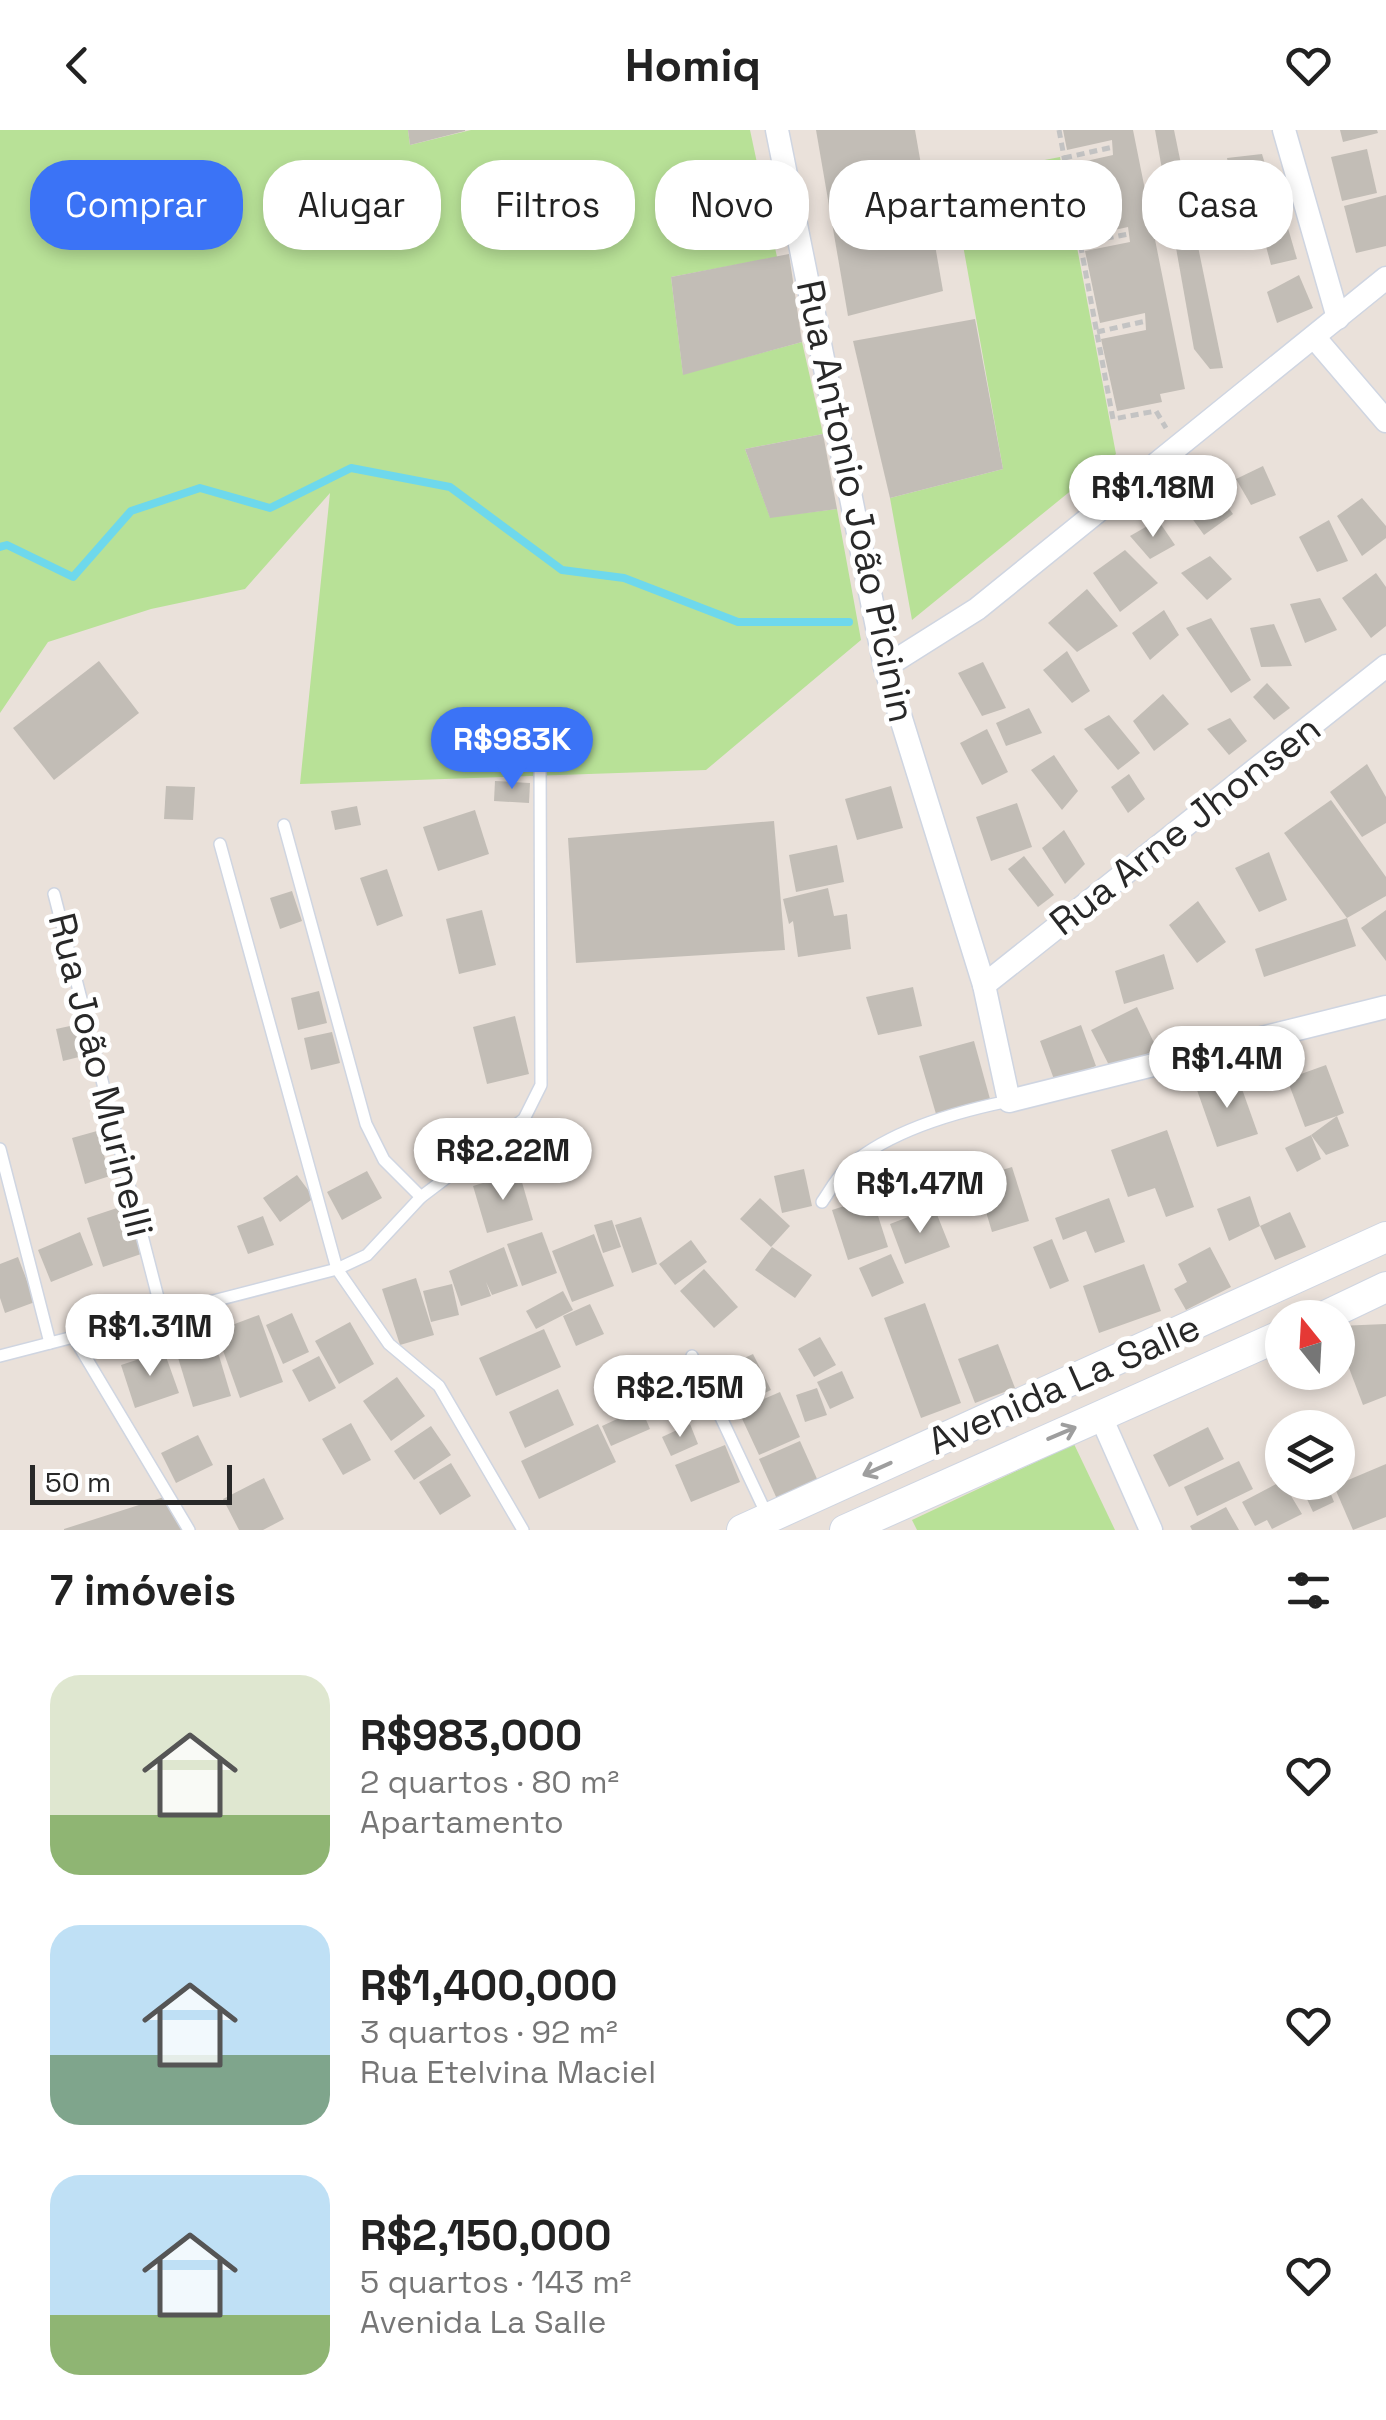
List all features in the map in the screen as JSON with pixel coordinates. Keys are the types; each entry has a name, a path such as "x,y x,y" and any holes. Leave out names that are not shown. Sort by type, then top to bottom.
{"main road":[{"name":"Avenida La Salle","path":"761,1526 1386,1237"},
{"path":"1355,1302 1386,1288"},
{"name":"Avenida La Salle","path":"866,1526 994,1462 1265,1343"},
{"path":"980,1422 994,1462"}],"street":[{"name":"Rua Antonio João Picinin","path":"777,130 885,666 984,985 1009,1101"},
{"path":"1284,130 1338,318"},
{"path":"885,666 977,609 1386,278"},
{"path":"1314,338 1386,421"},
{"name":"Rua Arne Jhonsen","path":"984,985 1386,666"},
{"path":"1009,1101 1386,1007"},
{"path":"1101,1417 1151,1530"}],"lane":[{"path":"0,1356 338,1269 367,1255 422,1197 524,1119 541,1084 540,750"},
{"path":"284,826 366,1124 384,1160 422,1197"},
{"path":"220,844 338,1269 389,1344 439,1386 523,1530"},
{"name":"Rua João Murinelli","path":"54,894 162,1313"},
{"path":"822,1202 844,1171 877,1148 958,1111 1009,1101"},
{"path":"0,1150 50,1343"},
{"path":"73,1336 188,1530"},
{"path":"692,1356 761,1526"}],"path":[{"path":"1059,130 1064,158 1112,147"},
{"path":"1122,235 1129,234"},
{"path":"1081,250 1114,419 1156,411 1178,446"},
{"path":"1097,332 1146,321"}],"green space":[{"path":"0,130 408,130 410,145 471,130 750,130 756,160 655,160 655,250 776,250 777,257 671,277 683,374 802,342 823,434 745,449 770,517 837,509 861,640 706,770 300,784 330,493 245,589 151,609 48,642 0,713"},
{"path":"964,250 1078,250 1116,454 912,620 890,498 1003,469"},
{"path":"1074,1444 1115,1530 917,1530 912,1520"}],"building":[{"path":"408,130 465,130 465,131 410,145"},
{"path":"816,130 915,130 920,160 829,160 829,206"},
{"path":"1063,130 1133,130 1142,175 1142,250 1157,250 1185,389 1160,394 1162,402 1117,411 1101,339 1146,330 1145,313 1100,323 1085,251 1122,250 1122,244 1130,242 1128,227 1122,228 1122,160 1090,160 1113,155 1112,140 1067,150"},
{"path":"1155,130 1174,130 1180,160 1160,160"},
{"path":"1340,130 1377,130 1378,133 1343,142"},
{"path":"1367,149 1377,193 1342,201 1331,157"},
{"path":"1262,154 1264,160 1227,160"},
{"path":"1386,195 1386,246 1356,253 1344,206"},
{"path":"1293,245 1297,259 1271,265 1267,250 1293,250"},
{"path":"837,250 936,250 943,291 848,316"},
{"path":"1176,250 1199,250 1223,368 1210,369 1194,349"},
{"path":"789,254 802,342 683,375 671,277"},
{"path":"1299,275 1313,308 1277,323 1267,292"},
{"path":"975,319 1003,469 890,498 853,341"},
{"path":"823,434 837,509 770,518 745,449"},
{"path":"1263,466 1276,495 1251,505 1236,479"},
{"path":"1210,482 1233,514 1204,535 1181,503"},
{"path":"1362,498 1386,526 1386,538 1362,556 1337,516"},
{"path":"1158,520 1175,545 1150,559 1130,536"},
{"path":"1329,520 1348,561 1317,572 1299,537"},
{"path":"1125,550 1158,583 1120,612 1093,573"},
{"path":"1210,556 1232,579 1207,600 1181,573"},
{"path":"1376,573 1386,587 1386,626 1371,638 1342,598"},
{"path":"1087,589 1118,626 1077,652 1048,623"},
{"path":"1320,598 1337,630 1305,643 1290,604"},
{"path":"1164,610 1179,635 1150,660 1132,633"},
{"path":"1211,618 1251,680 1231,693 1186,628"},
{"path":"1274,624 1292,666 1261,667 1250,628"},
{"path":"1067,651 1090,691 1072,703 1043,670"},
{"path":"99,661 139,713 54,780 13,728"},
{"path":"983,662 1006,708 982,716 958,673"},
{"path":"1267,683 1290,708 1274,720 1253,697"},
{"path":"1163,694 1189,724 1154,751 1133,721"},
{"path":"1029,708 1042,733 1006,746 996,723"},
{"path":"1109,715 1140,753 1118,770 1084,729"},
{"path":"1230,718 1247,741 1229,755 1207,729"},
{"path":"987,729 1008,772 982,785 960,743"},
{"path":"1054,755 1078,791 1062,810 1031,770"},
{"path":"1367,764 1386,797 1386,823 1362,837 1330,792"},
{"path":"1129,774 1145,799 1128,813 1111,787"},
{"path":"495,781 530,783 529,803 494,801"},
{"path":"166,786 195,787 193,820 164,819"},
{"path":"891,786 903,828 857,840 845,799"},
{"path":"1331,800 1386,877 1386,896 1347,918 1284,833"},
{"path":"1017,803 1032,847 991,861 976,817"},
{"path":"357,806 361,825 335,830 331,811"},
{"path":"475,810 489,854 438,871 423,827"},
{"path":"774,821 785,950 576,963 568,838"},
{"path":"1064,830 1085,864 1065,884 1042,848"},
{"path":"837,845 844,882 796,892 789,855"},
{"path":"1269,852 1287,900 1259,912 1235,868"},
{"path":"1024,856 1054,895 1038,907 1008,869"},
{"path":"387,869 403,916 377,926 360,878"},
{"path":"828,888 834,916 847,914 851,949 798,957 793,921 789,924 783,899"},
{"path":"292,891 302,921 280,929 270,898"},
{"path":"1198,901 1226,942 1197,963 1169,925"},
{"path":"482,910 496,965 459,974 446,919"},
{"path":"1386,910 1386,961 1361,928"},
{"path":"1347,918 1356,946 1264,977 1255,949"},
{"path":"1164,954 1174,989 1124,1004 1115,971"},
{"path":"913,987 922,1026 878,1035 866,997"},
{"path":"319,991 327,1023 298,1030 291,998"},
{"path":"1137,1007 1157,1049 1112,1071 1091,1030"},
{"path":"515,1016 529,1074 487,1084 473,1027"},
{"path":"84,1023 91,1054 63,1061 56,1029"},
{"path":"1081,1025 1096,1066 1055,1082 1040,1041"},
{"path":"332,1032 340,1063 311,1070 304,1038"},
{"path":"974,1041 990,1099 936,1114 919,1056"},
{"path":"1326,1065 1344,1113 1305,1127 1287,1079"},
{"path":"1237,1075 1258,1134 1217,1147 1197,1090"},
{"path":"1337,1116 1349,1146 1326,1155 1311,1135"},
{"path":"1167,1130 1194,1207 1166,1217 1155,1188 1128,1197 1111,1150"},
{"path":"97,1131 110,1176 85,1184 72,1138"},
{"path":"1311,1135 1321,1159 1297,1172 1285,1148"},
{"path":"1012,1167 1029,1221 992,1232 976,1178"},
{"path":"804,1169 812,1206 782,1213 774,1176"},
{"path":"367,1171 382,1198 342,1220 327,1192"},
{"path":"519,1172 533,1220 487,1233 473,1186"},
{"path":"297,1175 314,1198 280,1222 263,1198"},
{"path":"1250,1196 1260,1226 1229,1241 1217,1209"},
{"path":"872,1197 888,1247 848,1260 832,1210"},
{"path":"760,1198 790,1226 771,1247 740,1219"},
{"path":"1109,1198 1125,1242 1095,1253 1086,1231 1063,1240 1055,1218"},
{"path":"129,1204 144,1253 103,1267 87,1218"},
{"path":"934,1207 950,1247 905,1264 890,1224"},
{"path":"1290,1212 1306,1247 1275,1260 1260,1226"},
{"path":"263,1216 274,1245 248,1254 237,1226"},
{"path":"641,1217 657,1264 632,1273 615,1225"},
{"path":"612,1220 621,1247 603,1253 594,1225"},
{"path":"80,1232 93,1265 51,1282 38,1250"},
{"path":"542,1232 557,1273 522,1286 507,1244"},
{"path":"594,1234 614,1286 572,1302 552,1251"},
{"path":"1052,1239 1069,1281 1050,1289 1033,1247"},
{"path":"691,1240 707,1262 675,1285 659,1264"},
{"path":"504,1247 518,1286 492,1295 486,1282 491,1296 461,1306 449,1271"},
{"path":"772,1247 812,1275 795,1298 755,1270"},
{"path":"1210,1247 1231,1287 1186,1310 1174,1289 1187,1282 1178,1264"},
{"path":"891,1254 904,1283 872,1297 859,1268"},
{"path":"18,1257 35,1302 5,1313 0,1298 0,1264"},
{"path":"1144,1264 1161,1311 1099,1333 1083,1286"},
{"path":"704,1269 738,1307 714,1328 680,1291"},
{"path":"416,1278 434,1335 400,1345 382,1289"},
{"path":"452,1284 459,1315 431,1322 423,1291"},
{"path":"563,1291 573,1310 536,1329 526,1311"},
{"path":"925,1303 961,1403 921,1418 884,1318"},
{"path":"590,1304 604,1334 576,1346 563,1316"},
{"path":"292,1313 309,1352 283,1364 266,1325"},
{"path":"259,1315 283,1382 240,1398 216,1331"},
{"path":"350,1322 374,1364 339,1384 315,1341"},
{"path":"1386,1324 1386,1396 1363,1405 1355,1384 1355,1325"},
{"path":"544,1329 561,1367 496,1396 479,1358"},
{"path":"820,1337 836,1365 814,1377 798,1349"},
{"path":"214,1339 231,1396 193,1407 176,1351"},
{"path":"998,1344 1015,1388 975,1403 958,1359"},
{"path":"164,1351 179,1393 135,1408 121,1365"},
{"path":"753,1354 771,1390 735,1407 718,1370"},
{"path":"319,1356 336,1388 309,1402 292,1370"},
{"path":"683,1361 697,1392 647,1414 633,1383"},
{"path":"842,1371 854,1398 830,1409 817,1382"},
{"path":"397,1377 425,1416 391,1441 363,1401"},
{"path":"817,1388 827,1415 805,1422 796,1395"},
{"path":"558,1389 574,1425 525,1448 509,1412"},
{"path":"780,1392 800,1437 759,1455 738,1410"},
{"path":"641,1408 650,1429 611,1446 602,1426"},
{"path":"351,1423 371,1460 343,1475 322,1439"},
{"path":"598,1424 616,1462 539,1499 521,1461"},
{"path":"690,1424 698,1444 671,1456 662,1437"},
{"path":"431,1426 451,1455 414,1480 394,1451"},
{"path":"1208,1427 1224,1459 1169,1487 1153,1455"},
{"path":"198,1435 213,1465 176,1483 161,1453"},
{"path":"800,1441 818,1481 777,1499 759,1459"},
{"path":"725,1445 740,1482 691,1502 675,1465"},
{"path":"1239,1461 1253,1489 1197,1516 1184,1487"},
{"path":"451,1463 471,1496 440,1515 419,1482"},
{"path":"1386,1464 1386,1517 1353,1530 1340,1500 1355,1500 1355,1477"},
{"path":"264,1478 284,1519 263,1530 239,1530 223,1499"},
{"path":"1265,1490 1265,1500 1294,1500 1302,1514 1272,1529 1267,1520 1255,1526 1242,1502"},
{"path":"167,1496 183,1530 64,1530 64,1529"},
{"path":"1307,1500 1333,1500 1334,1502 1313,1512"},
{"path":"1226,1507 1239,1530 1192,1530 1190,1526"}],"waterway":[{"path":"0,547 7,545 73,577 131,511 200,488 270,508 351,468 450,487 562,570 624,578 738,622 849,622"}]}
